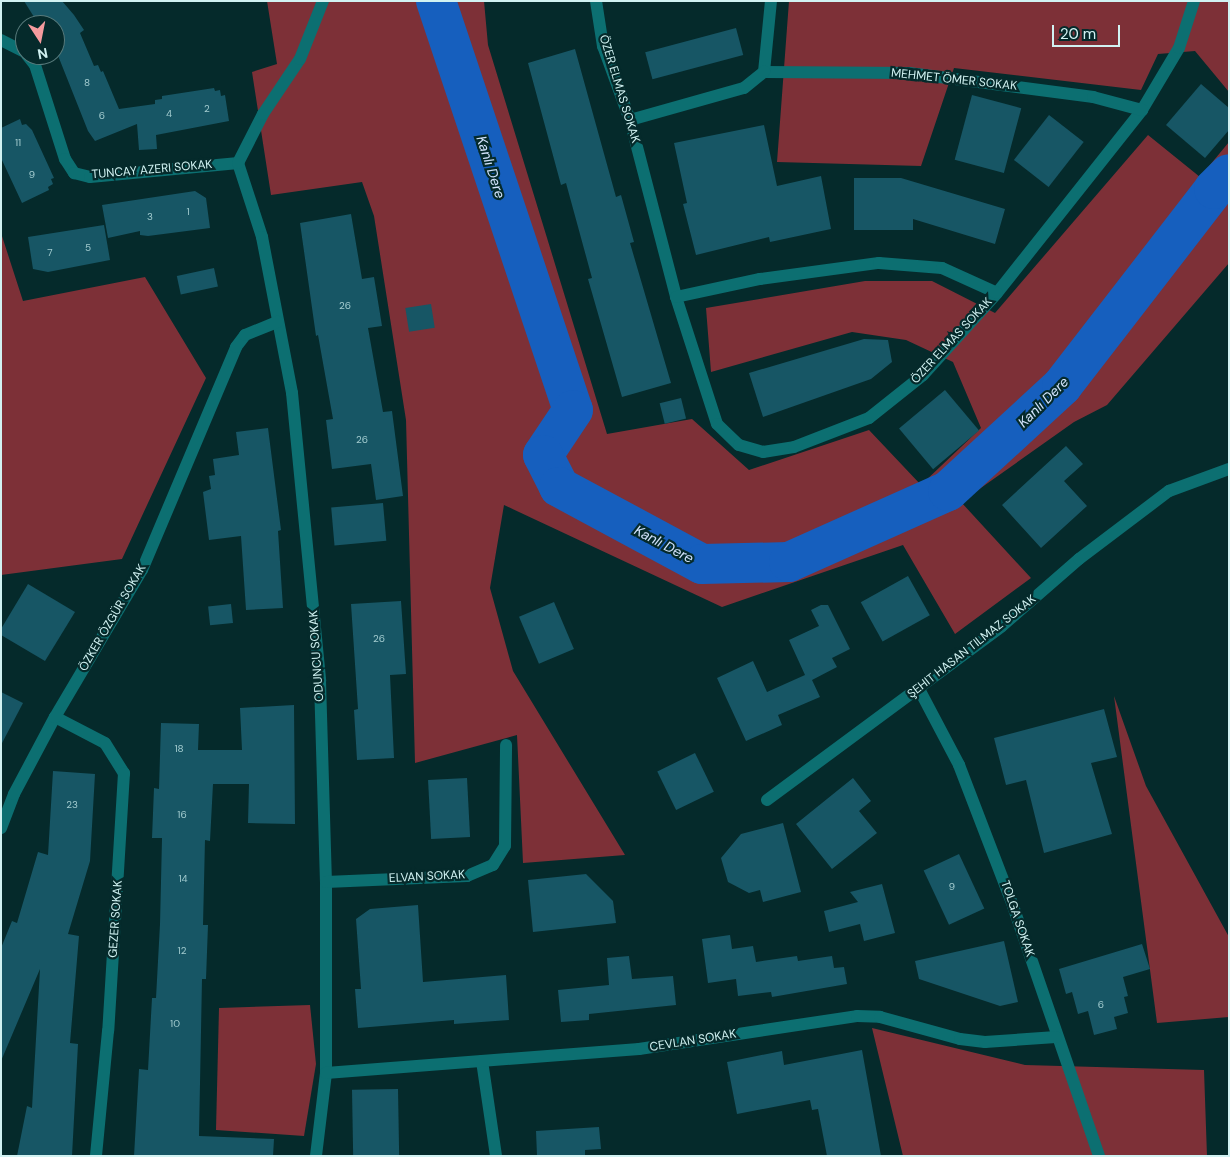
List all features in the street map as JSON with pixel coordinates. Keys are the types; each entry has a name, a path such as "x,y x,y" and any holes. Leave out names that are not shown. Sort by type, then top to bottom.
{"street":[{"path":"238,163 263,114 300,59 323,1"},
{"name":"ÖZER ELMAS SOKAK","path":"596,1 603,46 630,120 676,297 717,424 739,445 763,452 794,447 869,418 923,375 997,292 1142,110 1179,48 1194,1"},
{"path":"630,120 744,88 764,72 771,1"},
{"name":"TUNCAY AZERI SOKAK","path":"1,40 15,48"},
{"name":"TUNCAY AZERI SOKAK","path":"35,65 64,159 74,173 90,177 238,163"},
{"name":"MEHMET ÖMER SOKAK","path":"764,72 909,73 1093,97 1142,110"},
{"name":"ODUNCU SOKAK","path":"238,163 262,237 299,449 320,681 326,882 326,1073 316,1156"},
{"path":"676,297 760,278 878,263 942,268 997,292"},
{"name":"ÖZKER ÖZGÜR SOKAK","path":"1,828 14,794 55,717 142,570 236,347 245,335 278,322"},
{"path":"767,800 1002,626 1079,559 1169,491 1229,469"},
{"name":"TOLGA SOKAK","path":"919,689 959,765 1013,906 1056,1037 1100,1156"},
{"name":"GEZER SOKAK","path":"55,717 105,743 124,773 108,1031 96,1156"},
{"name":"ELVAN SOKAK","path":"326,882 467,876 493,865 506,846 506,745"},
{"name":"CEVLAN SOKAK","path":"326,1073 639,1049 857,1016 880,1017 960,1039 985,1042 1056,1037"},
{"path":"482,1061 496,1156"}],"shaded area":[{"path":"267,1 484,1 488,45 607,434 692,419 749,470 869,430 921,485 981,428 953,362 906,340 852,332 711,372 706,308 865,281 932,281 995,313 1148,135 1200,177 1229,142 1229,263 1107,405 1074,422 961,502 1031,578 955,634 903,545 722,607 504,505 490,588 513,671 625,855 523,863 517,735 415,763 406,420 374,216 362,182 271,195 252,72 277,64"},
{"path":"789,1 1229,1 1229,92 1195,51 1158,54 1141,90 954,68 921,166 777,162"},
{"path":"1,233 23,301 145,277 206,378 122,559 1,575"},
{"path":"1114,696 1146,786 1229,937 1229,1017 1157,1023"},
{"path":"310,1005 316,1064 304,1136 216,1130 219,1008"},
{"path":"872,1028 1025,1065 1204,1070 1207,1156 903,1156"}],"building":[{"path":"24,1 62,1 84,30 80,33 94,66 98,65 101,72 103,71 119,109 155,104 155,100 162,99 162,96 214,88 215,91 220,90 221,96 225,95 229,121 156,135 157,149 139,150 137,124 95,141 88,131 62,65 65,65 65,15 33,15"},
{"path":"736,28 743,55 652,79 645,52"},
{"path":"575,49 616,197 621,195 634,242 630,243 671,383 622,397 588,279 592,278 566,183 561,185 528,63"},
{"path":"1201,84 1229,108 1229,130 1205,158 1166,125"},
{"path":"972,95 1021,108 1004,173 955,160"},
{"path":"1049,115 1084,142 1049,187 1014,160"},
{"path":"20,119 22,125 26,124 32,130 54,178 51,179 53,184 48,187 49,190 22,203 1,158 1,128"},
{"path":"764,125 777,186 821,176 831,229 770,242 769,237 696,255 683,204 687,203 674,143"},
{"path":"854,178 901,178 1005,209 995,244 913,219 913,230 854,230"},
{"path":"195,191 206,198 210,228 148,236 140,235 140,231 108,238 102,205"},
{"path":"351,214 362,279 374,277 382,326 368,328 383,412 392,411 403,496 376,500 371,464 332,469 326,420 333,419 318,335 316,336 300,223"},
{"path":"104,225 110,260 48,272 33,269 28,237"},
{"path":"214,268 218,287 181,294 177,276"},
{"path":"431,304 435,328 409,332 405,308"},
{"path":"864,339 888,340 892,362 871,379 763,417 749,373"},
{"path":"945,390 979,431 933,469 899,429"},
{"path":"681,398 686,418 665,424 660,403"},
{"path":"268,428 281,530 278,531 283,608 246,610 241,536 209,540 203,492 211,489 209,476 215,475 213,459 239,455 236,432"},
{"path":"1066,446 1083,464 1064,481 1087,506 1041,548 1002,505"},
{"path":"383,503 386,541 335,545 331,508"},
{"path":"908,576 930,615 883,642 861,602"},
{"path":"28,584 75,612 45,661 1,635 1,629"},
{"path":"401,601 406,674 390,675 394,758 357,760 354,710 358,709 351,604"},
{"path":"554,602 574,649 539,664 519,617"},
{"path":"231,604 233,623 210,625 208,606"},
{"path":"821,605 828,605 850,649 832,658 837,667 812,680 820,697 778,715 782,725 746,741 717,678 753,661 767,692 805,675 789,640 819,626 811,610"},
{"path":"1,692 23,703 1,745"},
{"path":"294,705 295,824 248,823 249,784 213,784 210,841 205,840 203,925 208,925 206,979 202,979 199,1136 274,1139 273,1156 134,1156 139,1069 148,1070 152,998 156,998 162,838 152,838 154,788 159,789 161,723 199,724 198,750 242,750 240,708"},
{"path":"1104,709 1117,757 1091,763 1112,834 1044,853 1026,780 1006,785 994,738"},
{"path":"695,753 714,792 676,810 657,771"},
{"path":"53,771 95,774 90,861 68,934 79,936 70,1043 78,1044 72,1156 17,1156 27,1106 32,1108 40,969 1,1061 1,948 12,921 17,923 38,852 48,855"},
{"path":"467,778 470,837 431,839 428,780"},
{"path":"853,778 871,801 859,811 877,833 832,869 796,824"},
{"path":"783,823 801,892 763,902 760,890 749,893 728,882 721,858 741,834"},
{"path":"959,854 984,908 949,925 924,870"},
{"path":"586,874 613,901 616,923 533,932 528,880"},
{"path":"882,884 895,933 864,941 860,924 829,932 824,911 858,902 850,892"},
{"path":"418,905 423,982 506,975 509,1020 454,1024 454,1020 358,1028 355,989 361,989 356,919 370,909"},
{"path":"730,935 732,949 753,946 756,962 797,956 798,961 832,956 834,968 844,967 847,984 772,997 771,992 738,996 736,979 708,983 702,939"},
{"path":"1004,941 1018,1002 1000,1006 919,979 915,961"},
{"path":"1142,944 1150,969 1123,977 1128,996 1124,997 1128,1013 1114,1017 1117,1029 1094,1035 1088,1011 1078,1014 1072,992 1066,994 1059,969"},
{"path":"629,956 632,979 673,976 676,1005 589,1014 589,1020 561,1022 558,990 609,985 607,958"},
{"path":"862,1050 881,1156 827,1156 818,1109 812,1110 810,1100 737,1114 727,1062 782,1051 784,1065"},
{"path":"398,1089 399,1156 353,1156 352,1090"},
{"path":"599,1127 601,1149 585,1150 585,1156 537,1156 536,1131"}],"waterway":[{"name":"Kanlı Dere","path":"436,1 573,410 543,455 559,487 702,564 789,562 948,491 1062,386 1214,189 1229,174"}]}
